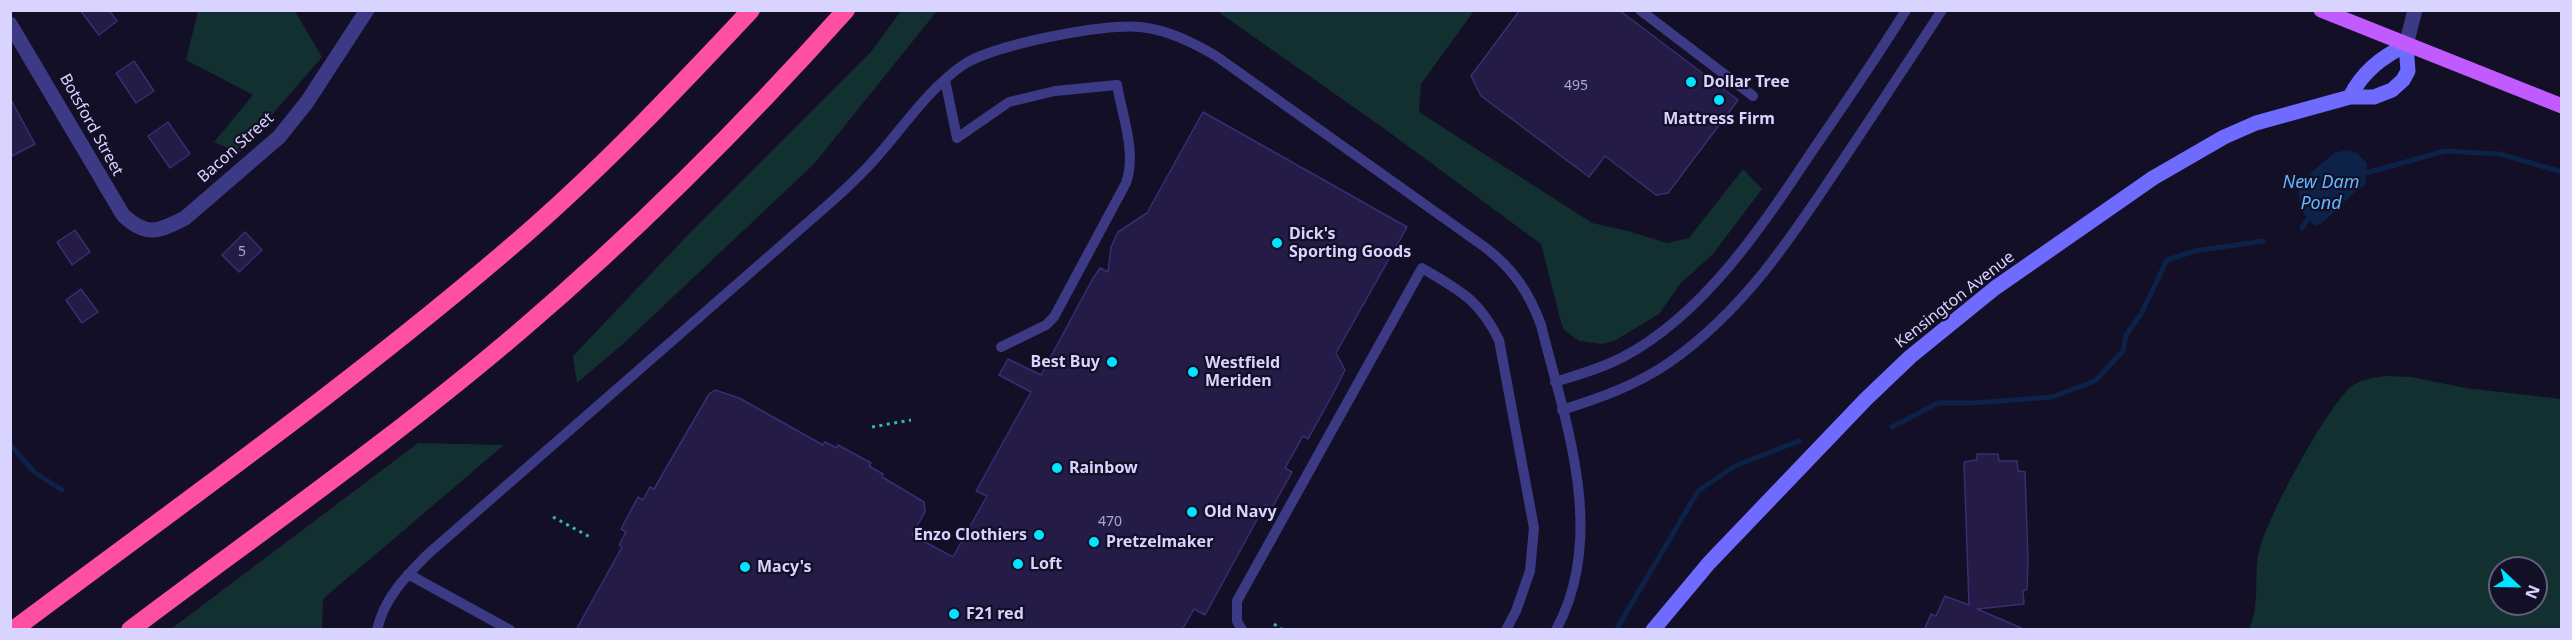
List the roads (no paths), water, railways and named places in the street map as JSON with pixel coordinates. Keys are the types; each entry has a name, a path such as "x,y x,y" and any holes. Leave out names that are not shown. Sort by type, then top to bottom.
{"highway":[{"path":"13,630 348,378 512,246 636,130 751,10"},
{"path":"130,630 422,409 543,311 678,187 846,10"}],"main road":[{"path":"2321,10 2562,106"},
{"path":"2350,97 2364,74 2384,57 2406,45"},
{"name":"Kensington Avenue","path":"1653,630 1710,563 1866,399 1910,357 1995,288 2153,178 2204,148 2256,123 2350,97 2373,97 2392,90 2403,81 2408,62 2406,45"}],"street":[{"name":"Bacon Street","path":"151,231 169,227 185,218 279,137 308,102 367,10"},
{"path":"2406,45 2415,10"},
{"name":"Botsford Street","path":"10,24 123,215 135,226 151,231"}],"lane":[{"path":"1640,10 1754,96"},
{"path":"1555,382 1592,370 1624,356 1679,315 1732,264 1760,229 1906,10"},
{"path":"1562,410 1603,397 1669,363 1699,339 1755,285 1785,248 1942,10"},
{"path":"378,630 392,594 408,574 830,204 879,154 945,80 962,66 985,53 1012,45 1138,26 1190,41 1504,262 1532,300 1555,382 1576,474 1581,529 1579,559 1573,590 1556,630"},
{"path":"945,80 957,138 1009,102 1055,92 1117,85 1130,156 1131,171 1126,183 1053,317 1046,325 1001,347"},
{"path":"1242,630 1237,621 1237,601 1422,268 1471,298 1488,317 1499,340 1534,528 1530,571 1516,611 1506,630"},
{"path":"408,574 510,630"}],"water":[{"name":"New Dam Pond","path":"2347,150 2357,153 2367,163 2365,185 2317,226 2311,222 2301,207 2299,183 2334,153"}],"waterway":[{"path":"2359,175 2445,151 2500,154 2562,172"},
{"path":"2302,228 2311,215"},
{"path":"1892,427 1938,403 1974,403 2052,397 2095,381 2123,351 2126,335 2141,314 2167,260 2195,251 2263,241"},
{"path":"1616,630 1698,491 1735,466 1799,441"},
{"path":"10,444 34,472 62,490"}],"place":[{"name":"Dollar Tree","path":"1691,82"},
{"name":"Mattress Firm","path":"1719,100"},
{"name":"Dick's Sporting Goods","path":"1277,243"},
{"name":"Best Buy","path":"1112,362"},
{"name":"Westfield Meriden","path":"1193,372"},
{"name":"Rainbow","path":"1057,468"},
{"name":"Old Navy","path":"1192,512"},
{"name":"Enzo Clothiers","path":"1039,535"},
{"name":"Pretzelmaker","path":"1094,542"},
{"name":"Loft","path":"1018,564"},
{"name":"Macy's","path":"745,567"},
{"name":"F21 red","path":"954,614"}]}
